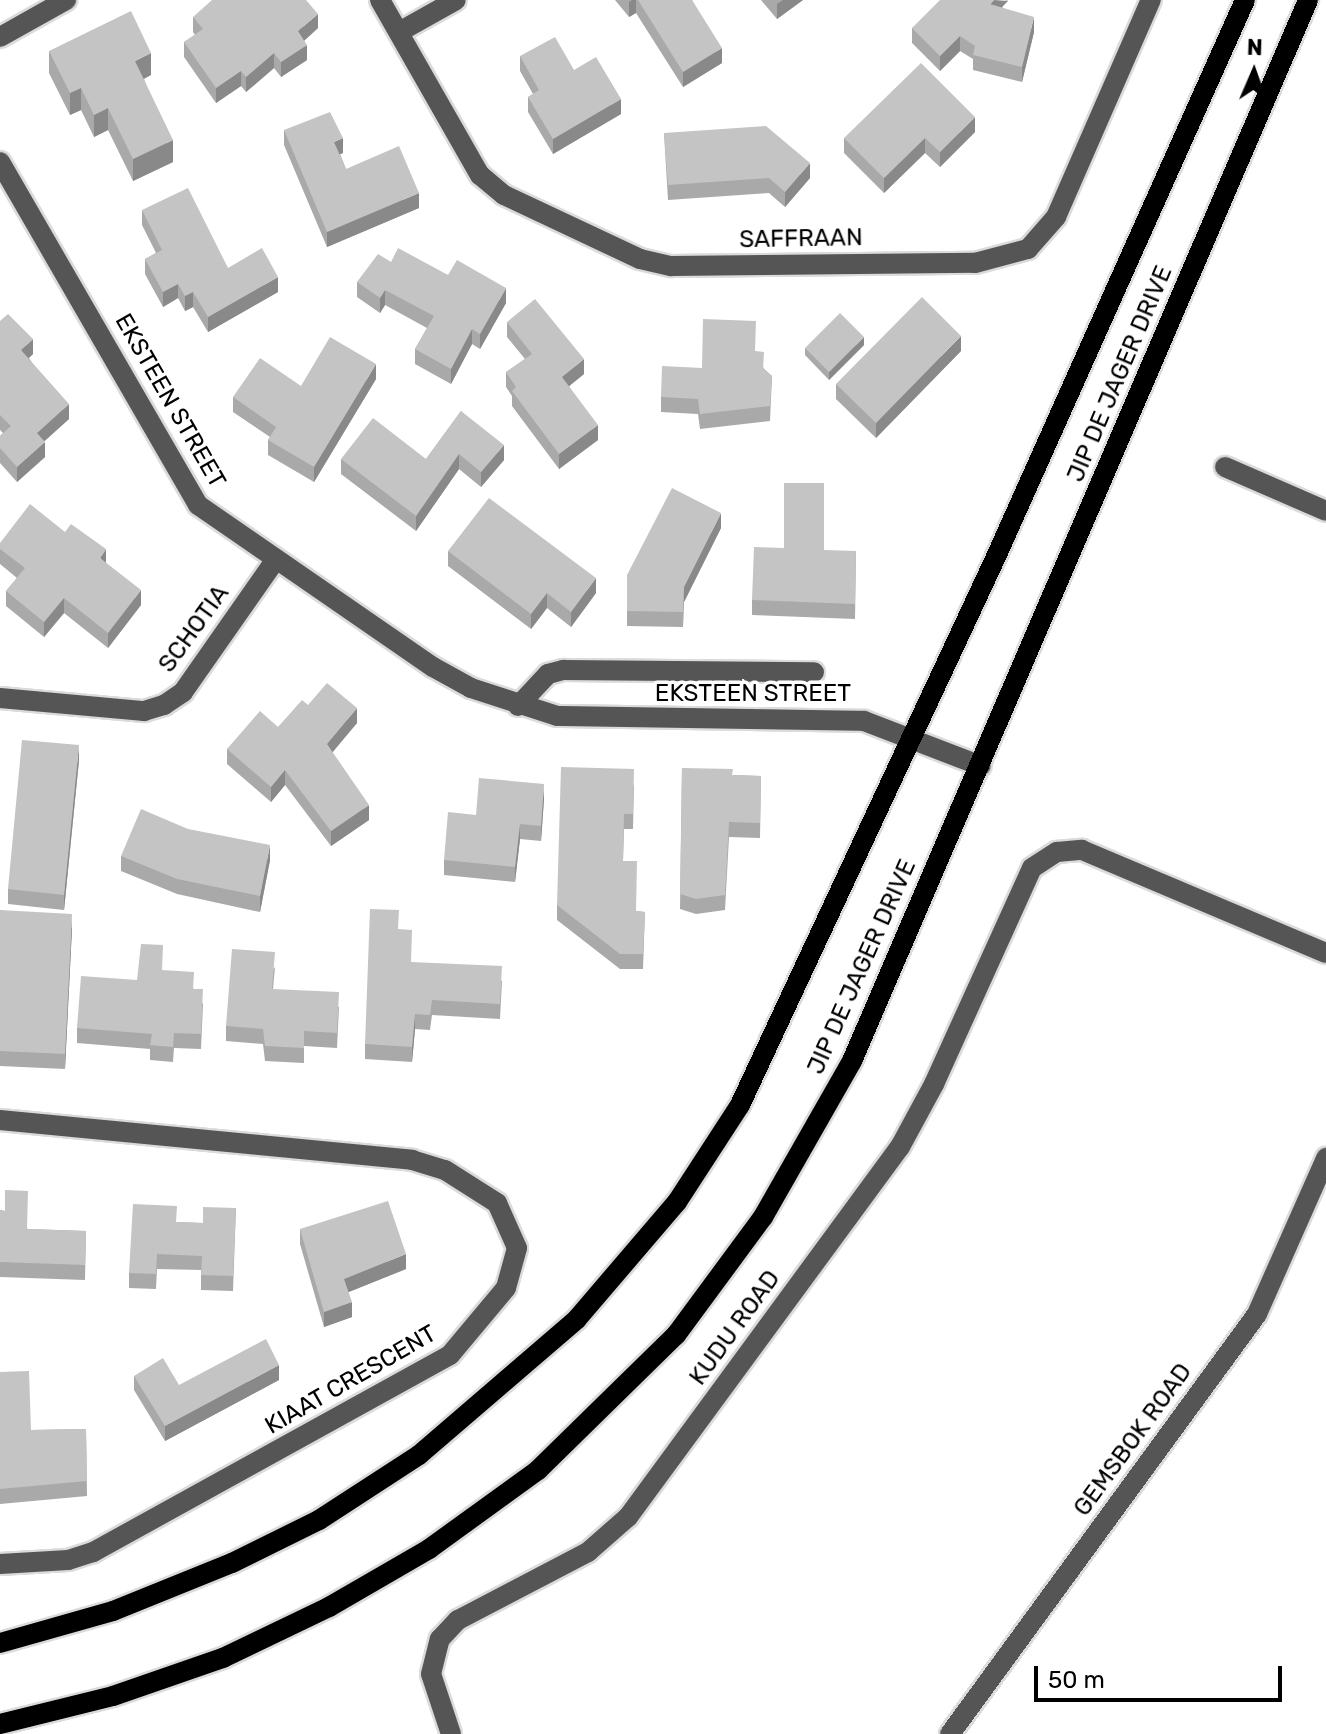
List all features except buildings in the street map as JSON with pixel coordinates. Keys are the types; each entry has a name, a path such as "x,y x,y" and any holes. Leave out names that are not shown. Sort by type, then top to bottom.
{"main road":[{"name":"JIP DE JAGER DRIVE","path":"0,1643 113,1611 232,1563 319,1520 419,1455 577,1319 677,1202 740,1105 913,737 1245,0"},
{"name":"JIP DE JAGER DRIVE","path":"0,1724 113,1696 223,1658 329,1607 429,1549 514,1488 619,1395 676,1335 778,1191 852,1061 1308,0"}],"street":[{"path":"0,37 66,0"},
{"name":"SAFFRAAN","path":"380,0 480,175 504,195 640,259 671,266 975,263 1019,253 1048,231 1151,0"},
{"path":"399,32 456,0"},
{"name":"EKSTEEN STREET","path":"0,162 98,326 185,489 213,519 433,667 518,706 557,716 604,719 822,717 864,721 913,737 981,766"},
{"path":"1225,467 1326,511"},
{"name":"SCHOTIA","path":"0,698 144,711 164,705 183,692 274,562"},
{"name":"EKSTEEN STREET","path":"518,706 548,674 563,670 814,672"},
{"name":"KUDU ROAD","path":"451,1734 431,1674 440,1639 458,1620 588,1552 639,1503 900,1147 934,1084 1026,877 1048,855 1082,850 1326,953"},
{"name":"KIAAT CRESCENT","path":"0,1120 412,1160 445,1170 497,1203 517,1248 515,1270 494,1306 473,1334 437,1363 93,1552 68,1560 0,1564"},
{"name":"GEMSBOK ROAD","path":"950,1734 1257,1314 1326,1158"}]}
